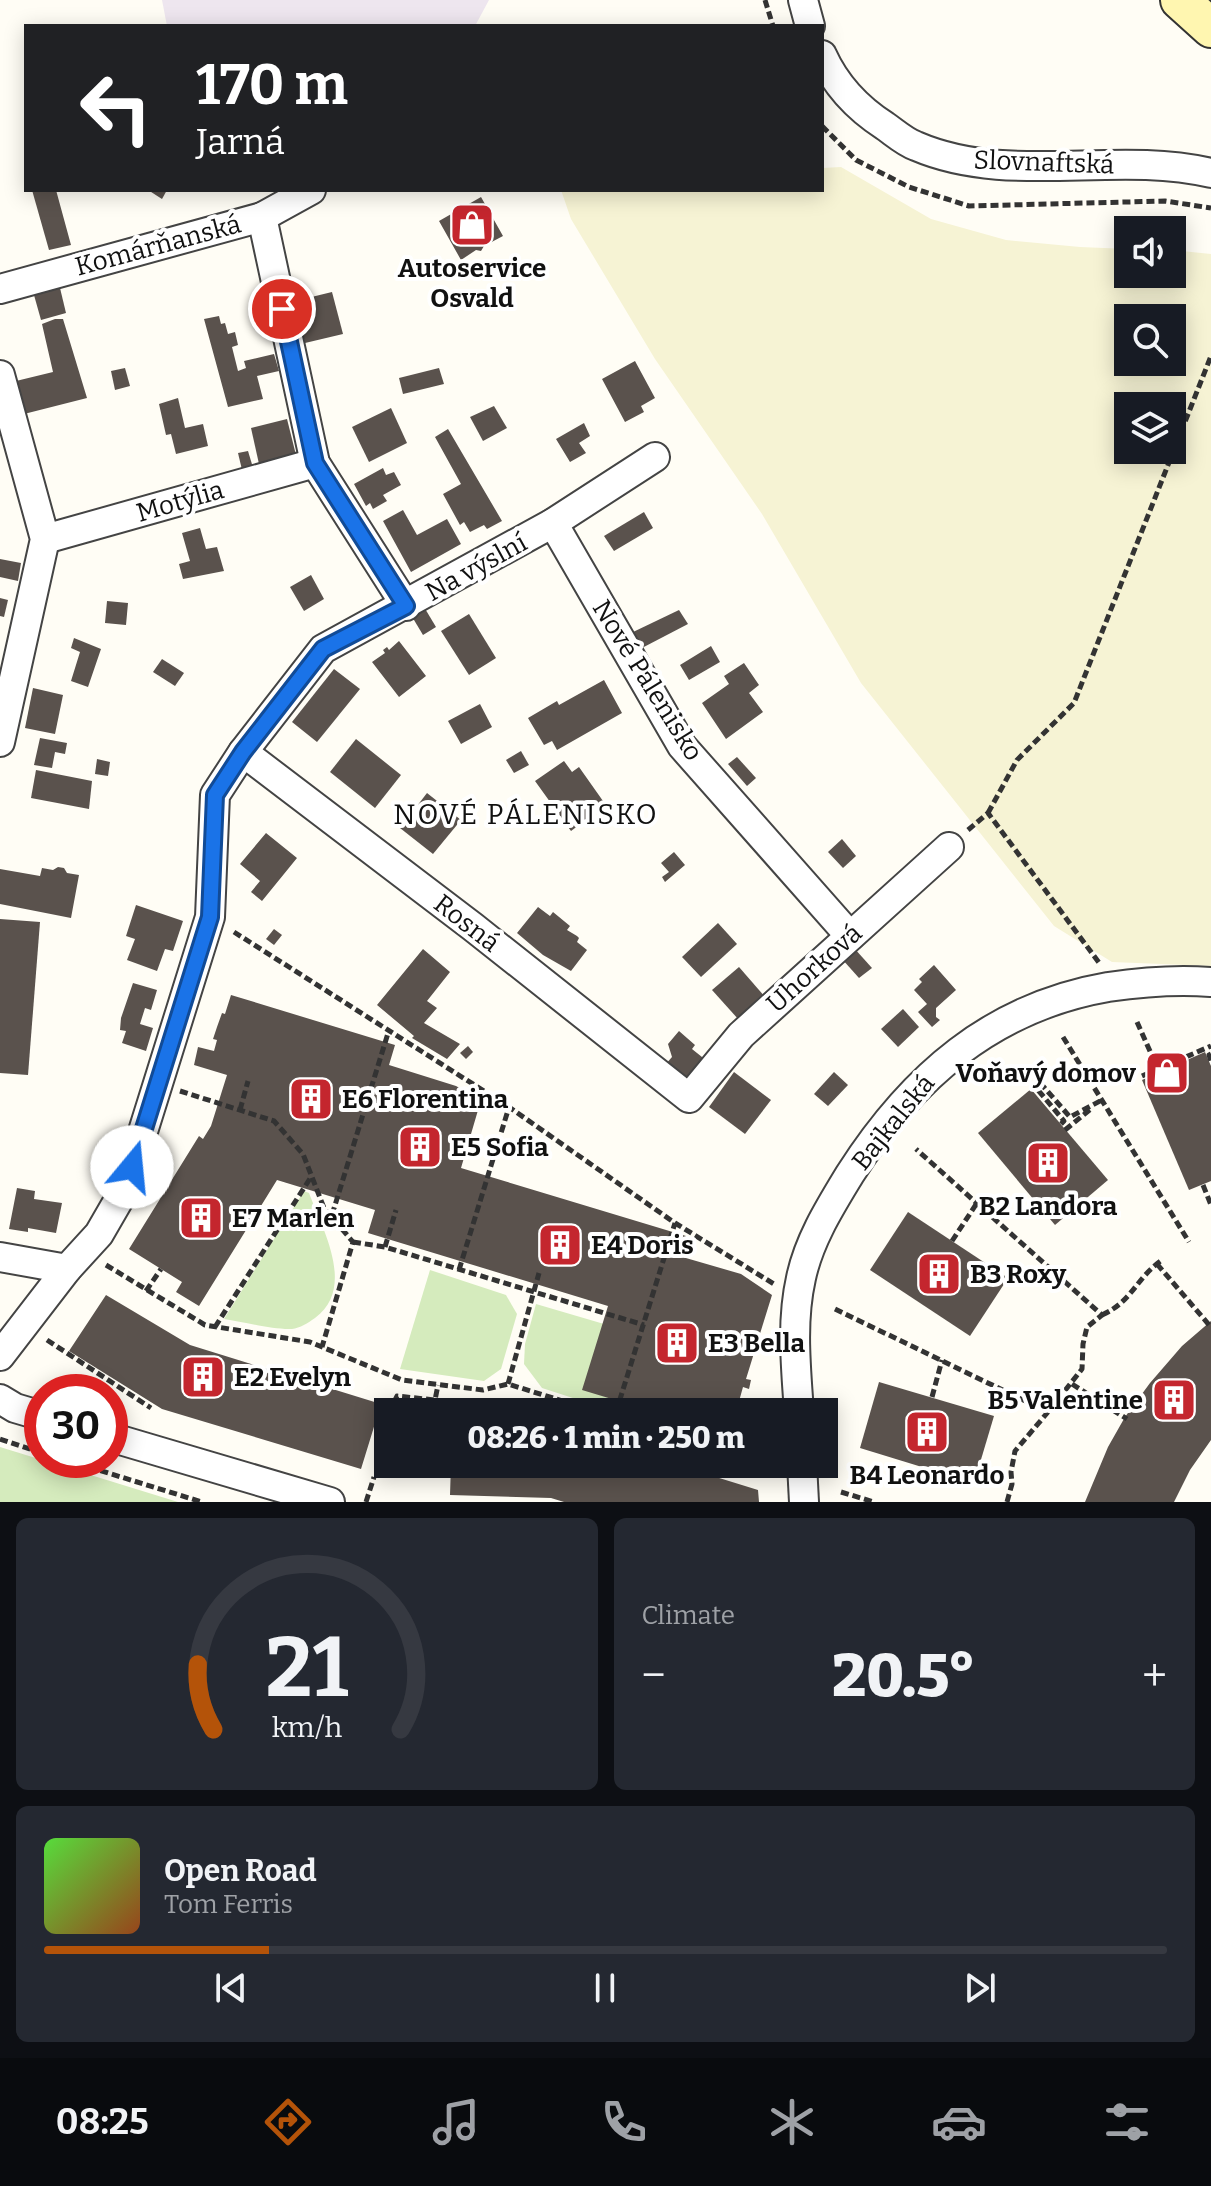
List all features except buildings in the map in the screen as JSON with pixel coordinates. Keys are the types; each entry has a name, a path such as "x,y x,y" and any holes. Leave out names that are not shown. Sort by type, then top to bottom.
{"main road":[{"path":"1180,0 1211,28"}],"street":[{"path":"803,0 809,24"},
{"name":"Slovnaftská","path":"825,73 869,116 914,146 967,161 1017,166 1148,164 1211,173"},
{"name":"Komárňanská","path":"0,289 262,217 307,192"},
{"path":"262,217 315,463 406,606"},
{"path":"0,375 45,539 0,742"},
{"name":"Na výslní","path":"0,1356 67,1269 99,1234 125,1189 210,917 215,795 243,752 323,649 553,523 655,457"},
{"name":"Motýlia","path":"45,539 315,463"},
{"name":"Nové Pálenisko","path":"553,523 682,746 850,936"},
{"name":"Rosná","path":"243,752 473,927 689,1098"},
{"name":"Uhorková","path":"689,1098 741,1035 949,847"},
{"name":"Bajkalská","path":"798,1398 794,1323 801,1277 814,1238 872,1140 926,1079 975,1039 999,1024 1056,998 1162,981 1211,982"},
{"path":"0,1257 67,1269"},
{"path":"0,1399 24,1411"},
{"path":"128,1442 330,1502"},
{"path":"803,1478 804,1502"}],"path":[{"path":"765,0 772,24"},
{"path":"949,847 988,813 1017,760 1074,703 1211,356"},
{"path":"988,813 1101,966 1100,989"},
{"path":"233,933 509,1107 675,1223 782,1289"},
{"path":"1137,1022 1158,1069"},
{"path":"332,1216 389,1030"},
{"path":"1063,1037 1189,1242"},
{"path":"1142,1076 1211,1046"},
{"path":"1211,1054 1211,1061"},
{"path":"240,1110 248,1081"},
{"path":"1042,1085 1070,1117 1102,1100 1063,1127 1064,1121 1038,1090 1042,1085"},
{"path":"174,1089 274,1121 303,1154 324,1208 353,1242 385,1247 644,1325"},
{"path":"459,1270 509,1107"},
{"path":"916,1149 1102,1315"},
{"path":"215,1327 312,1176"},
{"path":"1203,1185 1211,1205"},
{"path":"952,1241 977,1203"},
{"path":"385,1247 396,1210"},
{"path":"621,1398 675,1223"},
{"path":"322,1347 353,1242"},
{"path":"1007,1502 1015,1451 1082,1369 1087,1327 1126,1301 1149,1269 1160,1262 1210,1326"},
{"path":"106,1265 205,1325 310,1342 402,1380 483,1390 508,1384 553,1398"},
{"path":"146,1291 161,1269"},
{"path":"508,1384 539,1273"},
{"path":"835,1309 1048,1412"},
{"path":"47,1340 151,1408"},
{"path":"932,1397 942,1360"},
{"path":"1072,1384 1127,1419"},
{"path":"435,1398 438,1385"},
{"path":"396,1398 416,1398"},
{"path":"0,1439 24,1447"},
{"path":"366,1502 374,1477"},
{"path":"124,1478 202,1502"},
{"path":"841,1492 874,1502"}],"shaded area":[{"path":"162,0 489,0 476,24 167,24"},
{"path":"841,167 931,219 1006,240 1114,248 1114,288 1186,288 1186,251 1211,254 1211,966 1112,962 1054,926 861,683 762,514 655,359 571,219 562,192 824,192 824,168"}],"green space":[{"path":"304,1191 309,1193 333,1258 333,1291 327,1306 312,1320 292,1329 224,1319"},
{"path":"430,1270 506,1295 517,1314 501,1369 484,1381 400,1369"},
{"path":"536,1304 638,1334 617,1398 573,1398 542,1388 524,1364 525,1344"},
{"path":"0,1447 24,1454 24,1478 100,1478 178,1502 0,1502"}],"place":[{"name":"Autoservice Osvald","path":"472,225"},
{"name":"Voňavý domov","path":"1167,1073"},
{"name":"E6 Florentina","path":"311,1099"},
{"name":"E5 Sofia","path":"420,1147"},
{"name":"B2 Landora","path":"1048,1163"},
{"name":"E7 Marlen","path":"201,1218"},
{"name":"E4 Doris","path":"560,1245"},
{"name":"B3 Roxy","path":"939,1274"},
{"name":"E3 Bella","path":"677,1343"},
{"name":"E2 Evelyn","path":"203,1377"},
{"name":"B5 Valentine","path":"1174,1400"},
{"name":"B4 Leonardo","path":"927,1432"}],"district":[{"name":"NOVÉ PÁLENISKO","path":"526,814"}],"route":[{"path":"132,1167 210,917 215,795 243,752 323,649 406,606 315,463 282,309"}]}
